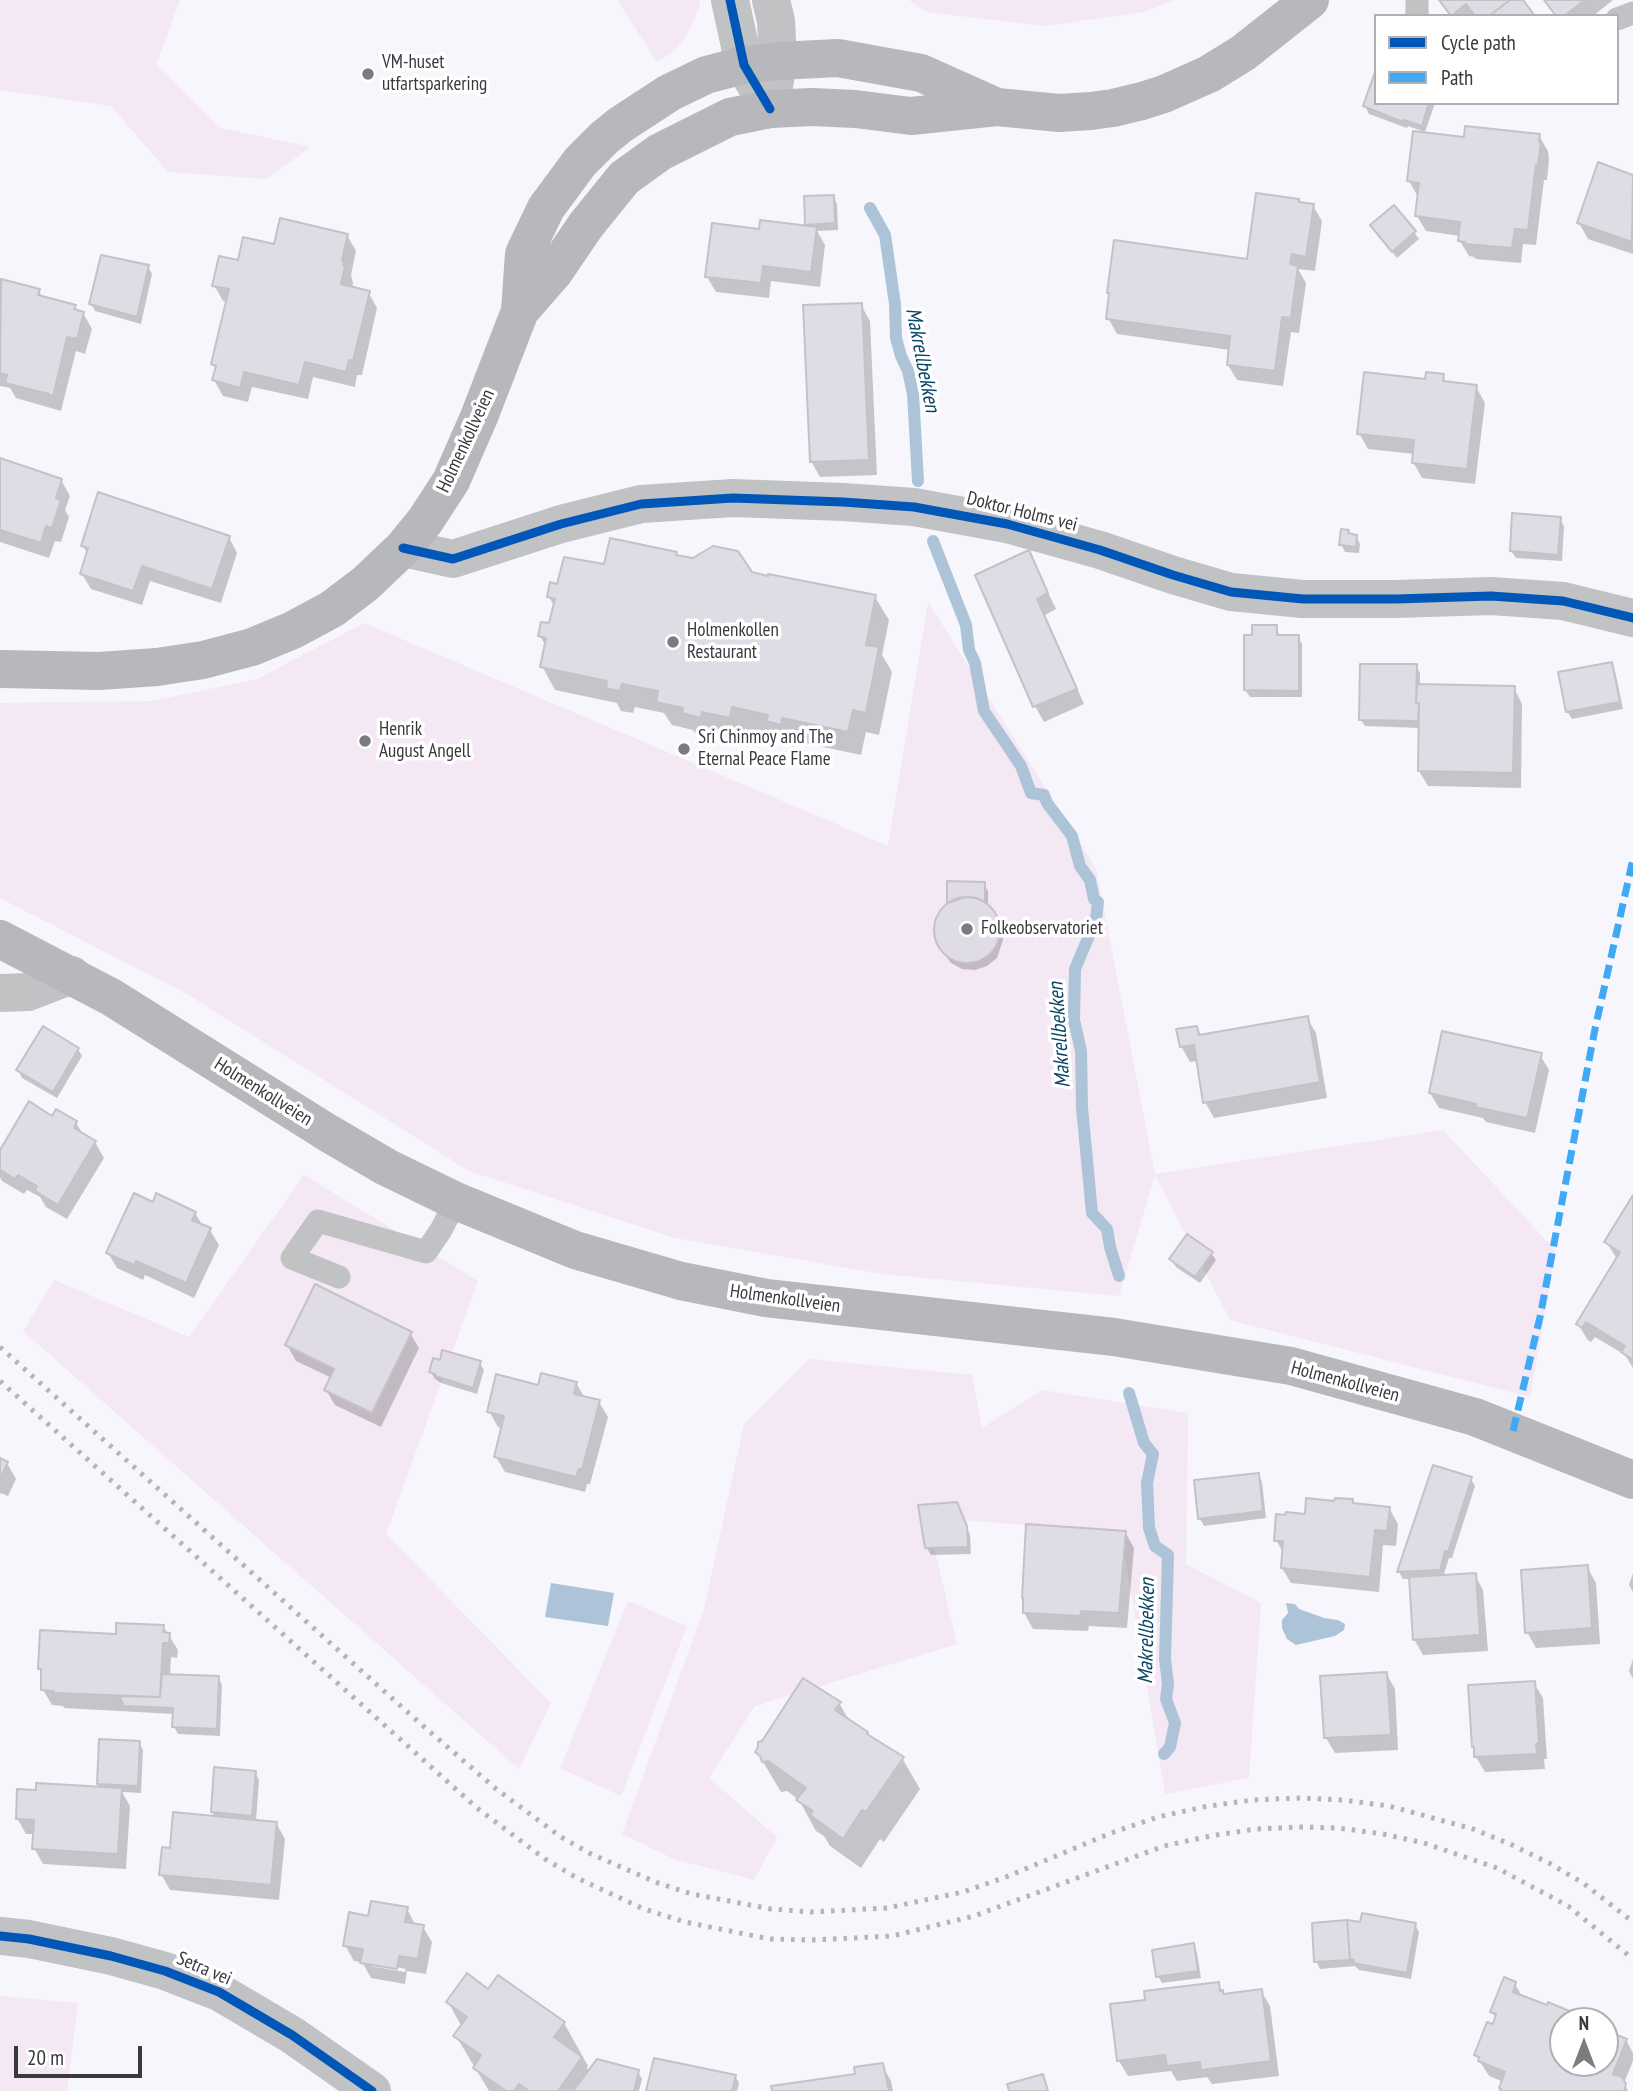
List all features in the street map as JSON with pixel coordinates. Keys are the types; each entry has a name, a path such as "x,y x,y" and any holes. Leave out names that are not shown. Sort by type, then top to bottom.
{"main road":[{"name":"Holmenkollveien","path":"520,311 554,272 624,178 660,152 730,117 770,108 855,109 911,116 997,107 1091,111 1142,102 1209,74 1243,52 1310,0"},
{"name":"Holmenkollveien","path":"0,669 99,671 203,660 252,648 293,630 332,608 365,584 403,548 425,521 451,481 520,311 524,254 546,208 579,162 620,125 661,97 706,75 761,63 838,58 921,73 997,107"},
{"name":"Holmenkollveien","path":"0,939 111,997 386,1167 575,1250 681,1281 766,1298 1114,1336 1291,1366 1475,1417 1633,1480"}],"street":[{"path":"730,0 761,63 770,108"},
{"path":"761,63 776,21 771,0"},
{"name":"Doktor Holms vei","path":"403,548 453,559 561,524 641,504 733,498 914,506 1007,524 1100,550 1231,592 1303,599 1492,596 1563,601 1633,618"},
{"path":"0,993 28,992 72,975"},
{"name":"Setra vei","path":"0,1936 29,1938 111,1956 165,1971 219,1992 292,2035 372,2091"}],"lane":[{"path":"339,1277 292,1258 318,1221 426,1252 456,1200"}],"shaded area":[{"path":"0,0 180,0 156,65 221,128 311,147 266,179 168,172 111,106 0,90"},
{"path":"617,0 699,0 700,6 686,36 675,50 657,62"},
{"path":"909,0 1175,0 1144,12 1044,26 926,12"},
{"path":"928,602 1096,868 1155,1174 1443,1130 1556,1251 1530,1397 1230,1320 1155,1175 1119,1296 882,1274 675,1238 469,1171 187,994 0,898 0,703 152,701 257,679 364,623 888,846"},
{"path":"304,1175 478,1281 386,1534 551,1703 519,1769 23,1331 54,1280 189,1337"},
{"path":"809,1359 972,1375 982,1428 1042,1390 1188,1413 1186,1564 1261,1603 1249,1778 1165,1794 1121,1533 927,1517 957,1644 755,1706 709,1778 777,1837 754,1880 674,1859 622,1834 704,1609 744,1424"},
{"path":"628,1601 687,1626 621,1796 560,1768"},
{"path":"0,1996 78,2003 67,2091 0,2091"}],"water":[{"path":"551,1583 614,1593 608,1626 545,1617"},
{"path":"1286,1603 1295,1604 1299,1609 1324,1618 1338,1620 1345,1624 1344,1630 1335,1636 1296,1645 1287,1639 1282,1628 1282,1620 1288,1613"}],"building":[{"path":"1439,0 1510,0 1492,14 1474,14 1466,4 1450,14"},
{"path":"1510,0 1523,0 1534,14 1492,14"},
{"path":"1544,0 1585,0 1567,14 1554,14"},
{"path":"1374,75 1374,105 1428,105 1422,126 1404,120 1403,122 1363,106"},
{"path":"1465,126 1540,134 1528,230 1515,229 1512,248 1465,244 1458,241 1460,222 1415,216 1419,183 1407,181 1413,131 1464,137"},
{"path":"1598,162 1633,175 1632,242 1577,223"},
{"path":"1256,193 1299,199 1299,202 1314,204 1306,257 1292,254 1290,264 1298,266 1291,318 1282,317 1275,371 1227,365 1230,336 1106,319 1114,240 1247,259"},
{"path":"834,195 835,223 805,225 804,196"},
{"path":"1394,205 1416,231 1392,252 1370,225"},
{"path":"280,218 348,234 342,260 345,266 341,284 370,291 353,361 349,360 346,372 305,362 299,385 244,372 240,388 212,380 216,366 211,364 229,289 212,286 219,256 238,260 243,237 274,244"},
{"path":"760,220 817,227 811,272 763,266 761,283 705,277 712,223 759,229"},
{"path":"101,255 149,265 137,317 89,304"},
{"path":"1,279 40,289 38,295 76,305 74,309 84,312 77,339 67,337 53,397 5,383 7,375 0,373"},
{"path":"862,303 869,460 810,462 803,305"},
{"path":"1364,372 1425,379 1426,372 1444,374 1443,381 1477,385 1467,469 1412,463 1414,440 1357,434"},
{"path":"0,458 62,479 56,498 61,500 52,528 46,526 41,543 0,530"},
{"path":"98,492 230,536 212,589 142,566 133,591 80,574 88,548 81,546"},
{"path":"1512,513 1561,517 1558,555 1510,551"},
{"path":"1341,529 1357,535 1356,547 1339,545"},
{"path":"610,538 693,558 713,546 738,551 752,572 876,595 866,645 879,647 866,713 853,710 848,732 782,718 781,725 766,721 768,715 732,707 730,718 702,712 701,718 682,713 683,708 656,702 658,691 622,684 620,691 606,688 607,681 540,667 546,638 538,636 541,622 549,623 555,599 547,597 550,582 557,584 564,557 604,564"},
{"path":"1029,550 1048,593 1037,599 1077,689 1033,707 975,575"},
{"path":"1252,625 1277,625 1277,635 1299,635 1299,691 1244,690 1244,635 1252,635"},
{"path":"1612,662 1620,702 1566,712 1558,672"},
{"path":"1360,664 1417,664 1418,721 1359,720"},
{"path":"1417,684 1515,686 1513,773 1418,771"},
{"path":"947,881 985,882 985,902 966,897 947,903"},
{"name":"Folkeobservatoriet","path":"960,897 974,897 986,902 995,911 1000,930 998,943 991,954 974,963 960,963 948,958 939,949 934,937 934,923 939,911 948,902"},
{"path":"1308,1016 1320,1082 1203,1103 1194,1045 1180,1047 1176,1029 1197,1026 1199,1035"},
{"path":"43,1026 79,1048 53,1092 16,1070"},
{"path":"1442,1031 1542,1053 1527,1118 1475,1107 1476,1104 1429,1093"},
{"path":"29,1101 52,1116 56,1109 77,1121 74,1128 96,1141 58,1205 35,1191 37,1186 18,1175 15,1179 0,1170 0,1150"},
{"path":"134,1193 153,1202 156,1193 196,1212 192,1220 211,1228 186,1283 136,1261 134,1265 106,1253"},
{"path":"1633,1195 1633,1360 1621,1352 1625,1346 1586,1322 1582,1328 1576,1324 1620,1252 1604,1242"},
{"path":"1187,1234 1213,1252 1195,1277 1169,1259"},
{"path":"315,1284 412,1332 372,1413 324,1390 334,1369 285,1345"},
{"path":"442,1350 481,1361 473,1388 429,1372 433,1358 440,1360"},
{"path":"541,1373 577,1382 574,1394 600,1400 582,1470 579,1469 576,1477 494,1457 504,1416 487,1412 496,1374 538,1385"},
{"path":"0,1458 8,1462 0,1479"},
{"path":"1433,1465 1472,1477 1448,1552 1445,1551 1440,1570 1397,1572"},
{"path":"1259,1473 1263,1511 1198,1519 1194,1480"},
{"path":"1306,1498 1334,1501 1335,1498 1353,1499 1353,1503 1390,1507 1387,1531 1375,1530 1370,1577 1281,1568 1283,1541 1274,1541 1276,1514 1305,1514"},
{"path":"957,1502 967,1526 968,1547 925,1548 918,1505"},
{"path":"1026,1524 1126,1531 1119,1613 1081,1611 1080,1616 1023,1613"},
{"path":"1588,1565 1592,1628 1525,1633 1521,1570"},
{"path":"1476,1573 1480,1635 1413,1640 1409,1577"},
{"path":"116,1623 164,1625 163,1632 170,1633 169,1643 163,1643 160,1697 53,1693 54,1691 41,1690 41,1669 38,1669 40,1630 116,1634"},
{"path":"1387,1672 1391,1735 1324,1738 1320,1676"},
{"path":"162,1674 219,1676 217,1729 172,1727 173,1708 124,1706 119,1696 160,1697"},
{"path":"803,1678 841,1702 835,1710 904,1757 866,1812 862,1810 843,1839 810,1815 813,1811 796,1800 806,1788 768,1761 762,1762 755,1752 758,1742 762,1741"},
{"path":"1535,1681 1539,1743 1536,1744 1537,1754 1474,1757 1468,1685"},
{"path":"99,1739 140,1741 138,1786 97,1784"},
{"path":"214,1767 256,1771 252,1816 211,1812"},
{"path":"36,1783 122,1788 118,1854 32,1849 34,1820 16,1819 17,1789 36,1790"},
{"path":"173,1812 277,1822 271,1885 159,1875 162,1847 170,1848"},
{"path":"371,1901 408,1907 405,1922 424,1925 418,1959 399,1956 397,1969 360,1963 363,1949 343,1946 349,1912 368,1916"},
{"path":"1362,1913 1416,1923 1407,1973 1353,1963 1354,1960 1350,1959 1347,1920 1360,1922"},
{"path":"1347,1920 1350,1960 1314,1962 1312,1923"},
{"path":"1194,1943 1198,1971 1156,1977 1152,1950"},
{"path":"467,1973 488,1989 498,1975 565,2022 554,2037 582,2057 558,2091 529,2091 519,2084 514,2091 506,2091 473,2068 481,2055 453,2036 467,2017 446,2002"},
{"path":"1504,1977 1516,1982 1513,1992 1560,2007 1549,2007 1549,2077 1619,2076 1626,2084 1624,2091 1500,2091 1505,2072 1478,2061 1479,2057 1474,2055 1487,2022 1493,2024 1496,2014 1490,2012"},
{"path":"1219,1982 1223,1994 1262,1989 1271,2061 1201,2070 1200,2062 1167,2066 1165,2055 1117,2061 1110,2004 1145,2000 1144,1991"},
{"path":"1619,2036 1627,2039 1619,2059"},
{"path":"654,2058 736,2075 732,2091 646,2091"},
{"path":"597,2059 639,2070 634,2091 573,2091"},
{"path":"883,2063 889,2091 772,2091 771,2086 855,2074 854,2067"},
{"path":"1043,2074 1048,2091 1009,2091 1007,2084"}],"waterway":[{"name":"Makrellbekken","path":"870,208 885,235 895,304 896,338 913,394 918,481"},
{"name":"Makrellbekken","path":"933,541 966,625 969,650 975,663 984,711 1021,766 1031,793 1044,795 1072,836 1080,866 1090,880 1094,899 1098,902 1096,919 1075,969 1074,1020 1081,1051 1082,1108 1092,1213 1107,1229 1119,1276"},
{"name":"Makrellbekken","path":"1129,1393 1144,1443 1153,1454 1147,1483 1149,1528 1155,1546 1168,1555 1166,1699 1175,1723 1170,1747 1164,1754"}],"railway":[{"path":"0,1347 495,1788 561,1837 591,1854 658,1883 692,1894 771,1909 811,1912 887,1908 963,1892 1158,1817 1252,1800 1300,1798 1389,1806 1473,1829 1549,1863 1583,1883 1633,1922"},
{"path":"0,1381 477,1808 545,1859 577,1878 644,1909 685,1922 770,1939 892,1936 974,1916 1164,1846 1256,1829 1338,1828 1424,1843 1497,1868 1568,1906 1633,1959"}],"marked path":[{"path":"1513,1431 1540,1317 1595,1029 1633,859"}],"cycle path":[{"path":"730,0 744,65 770,109"},
{"path":"403,548 453,559 561,524 641,504 733,498 843,502 914,507 1007,524 1100,550 1231,592 1303,599 1491,596 1563,601 1633,618"},
{"path":"0,1936 29,1939 111,1956 165,1971 219,1992 292,2035 372,2091"}],"place":[{"name":"VM-huset utfartsparkering","path":"368,74"},
{"name":"Holmenkollen Restaurant","path":"673,642"},
{"name":"Henrik August Angell","path":"365,741"},
{"name":"Sri Chinmoy and The Eternal Peace Flame","path":"684,749"},
{"name":"Folkeobservatoriet","path":"967,929"}]}
